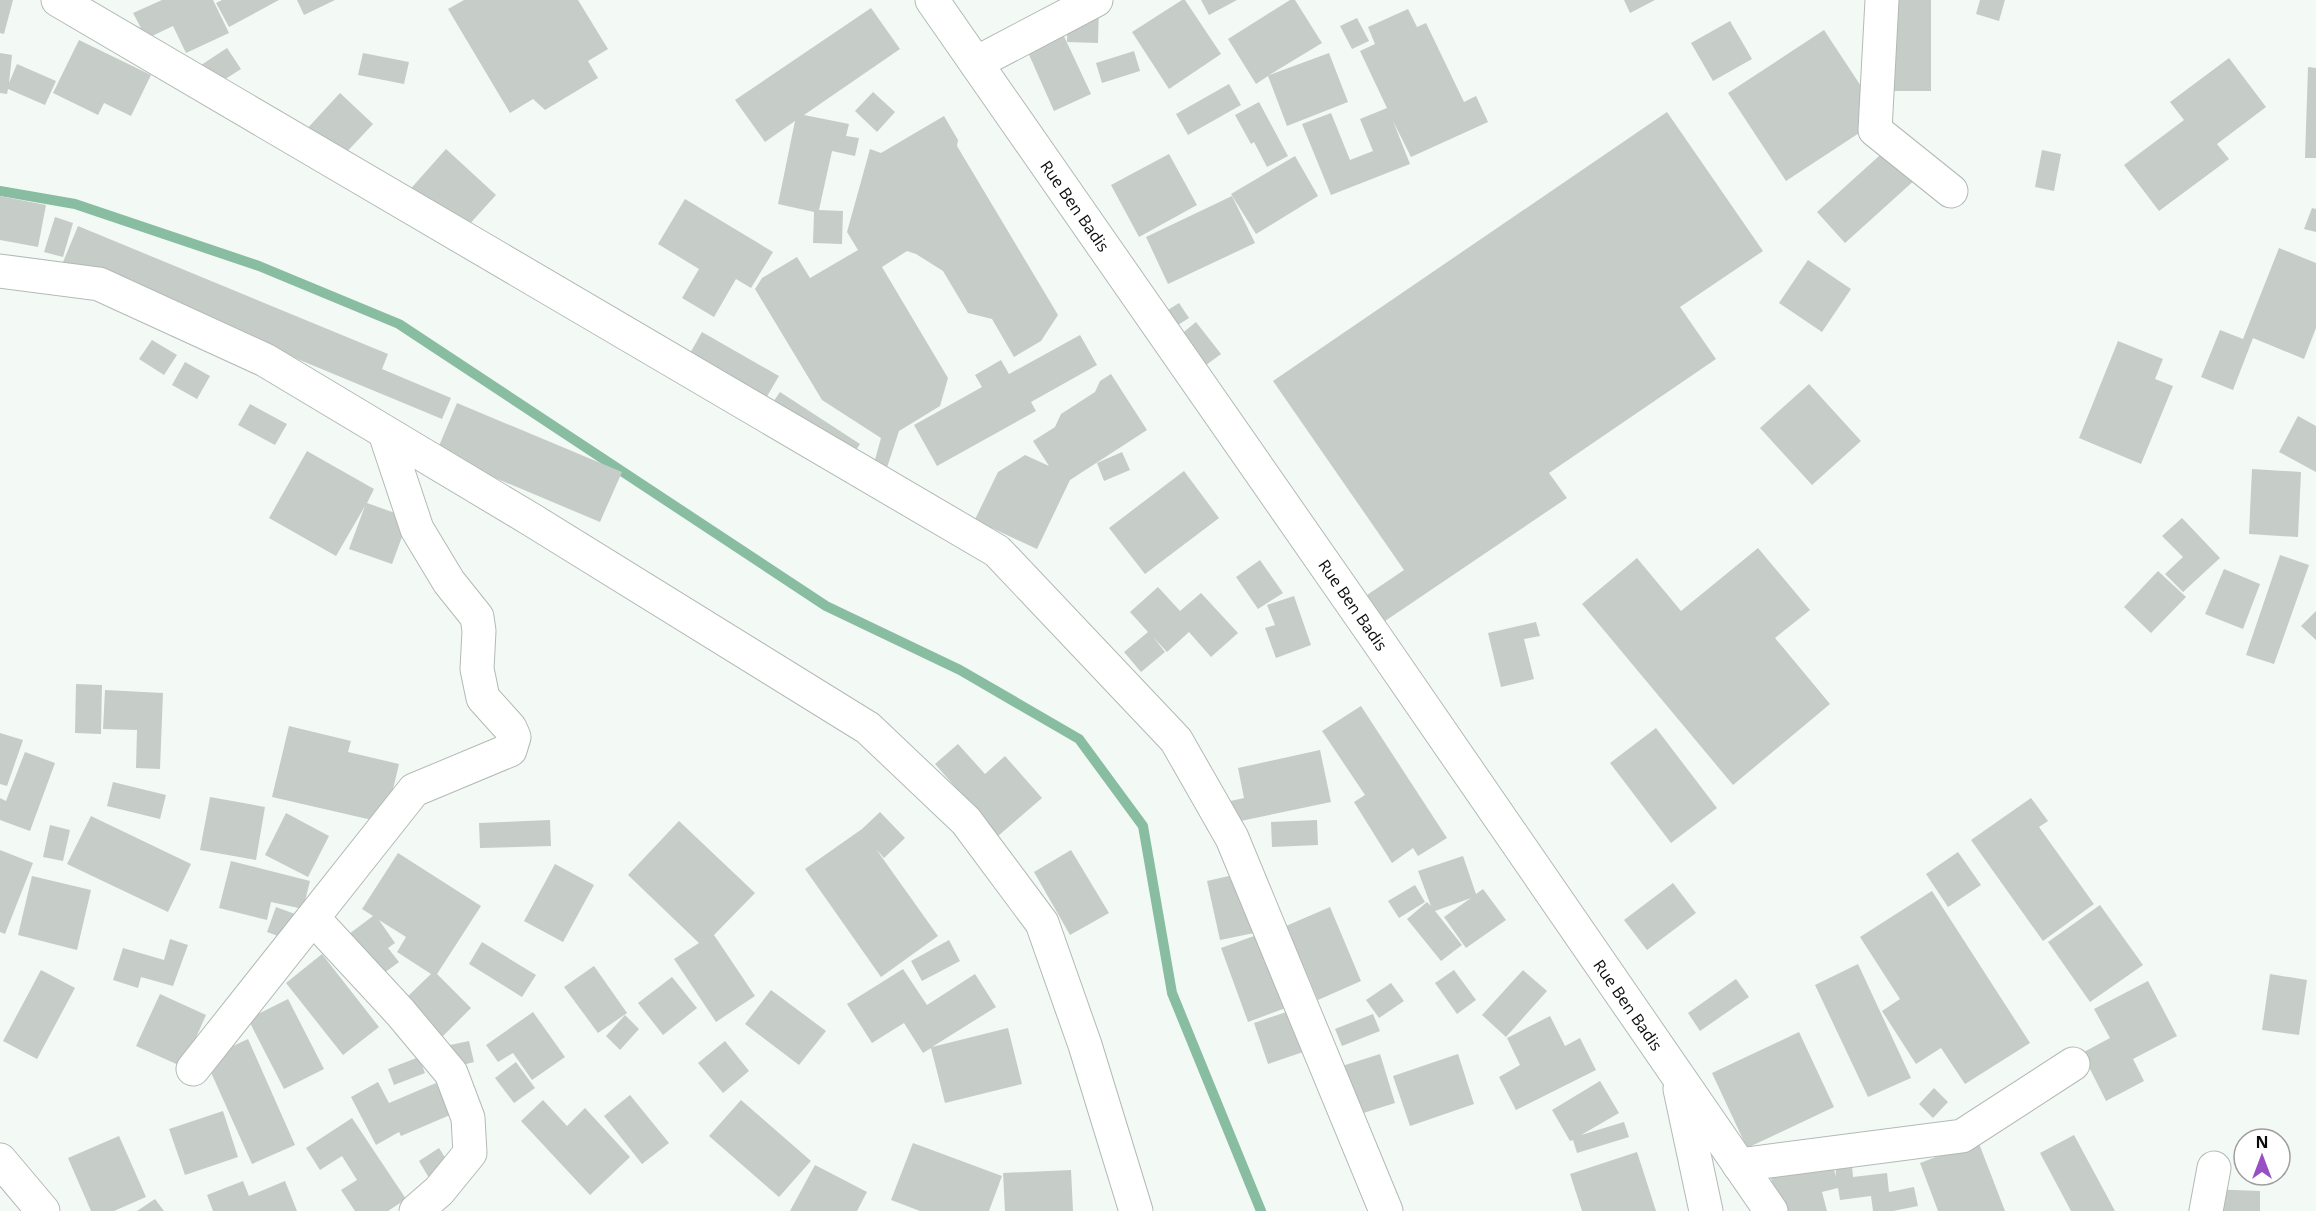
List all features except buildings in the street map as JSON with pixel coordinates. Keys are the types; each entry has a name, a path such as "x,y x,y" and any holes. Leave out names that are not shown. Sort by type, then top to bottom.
{"street":[{"path":"58,0 997,551 1176,740 1232,838 1386,1211"},
{"name":"Rue Ben Badis","path":"932,0 1771,1211"},
{"path":"976,63 1096,0"},
{"path":"1882,0 1875,130 1951,191"},
{"path":"0,271 99,284 264,360 532,520 868,728 966,821 1042,923 1085,1045 1136,1211"},
{"path":"193,1069 414,790 510,750 514,737 510,728 483,698 477,669 479,631 477,617 449,582 417,529 385,433"},
{"path":"313,918 400,1012 451,1073 468,1118 470,1153 439,1191 416,1211"},
{"path":"1739,1165 1962,1136 2073,1064"},
{"path":"1677,1076 1706,1211"},
{"path":"0,1160 43,1211"},
{"path":"2206,1211 2214,1168"}],"waterway":[{"path":"0,191 75,204 259,266 399,324 826,606 960,670 1079,739 1143,826 1172,993 1261,1211"}]}
